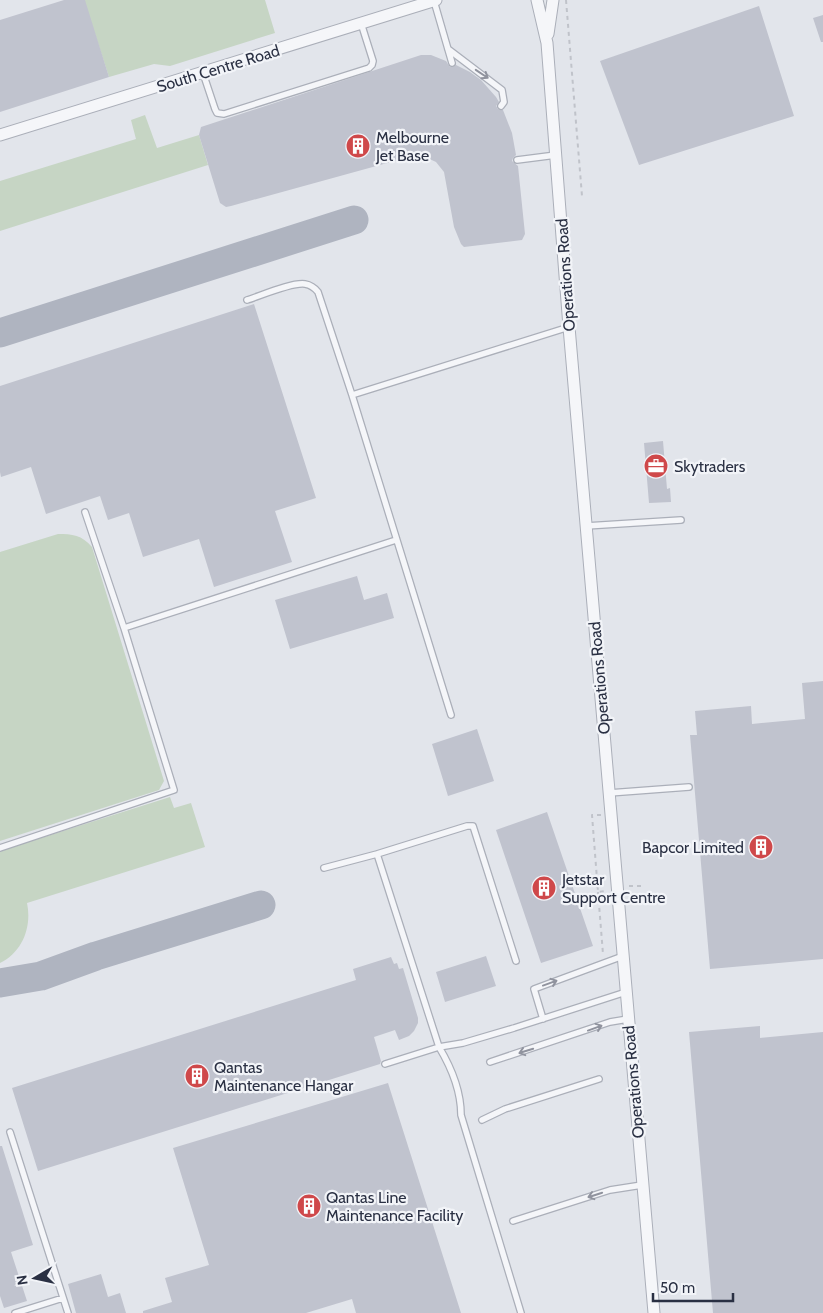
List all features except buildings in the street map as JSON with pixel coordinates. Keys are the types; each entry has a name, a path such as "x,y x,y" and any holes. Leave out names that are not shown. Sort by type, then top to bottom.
{"street":[{"name":"South Centre Road","path":"0,136 435,0"},
{"name":"Operations Road","path":"537,0 547,43 586,526 654,1313"},
{"name":"Operations Road","path":"547,43 553,0"}],"lane":[{"path":"435,0 452,63"},
{"path":"203,73 215,110 224,114 369,68 373,61 361,23"},
{"path":"448,49 502,90 504,102 501,106"},
{"path":"517,160 556,155"},
{"path":"246,300 304,283 313,286 318,292 352,395 450,715"},
{"path":"352,395 570,327"},
{"path":"0,848 174,790 124,628 85,512"},
{"path":"586,526 681,520"},
{"path":"124,628 396,540"},
{"path":"609,793 689,787"},
{"path":"324,868 377,854 467,826 473,826 516,961"},
{"path":"377,854 439,1047 449,1063 461,1104 461,1115 521,1313"},
{"path":"543,1019 534,989 623,956"},
{"path":"385,1064 439,1047 463,1043 626,992"},
{"path":"490,1062 562,1040 610,1022 628,1018"},
{"path":"482,1120 505,1109 599,1079"},
{"path":"10,1132 68,1313"},
{"path":"513,1222 610,1190 642,1185"},
{"path":"15,1313 63,1298"}],"path":[{"path":"566,0 582,196"},
{"path":"598,892 604,963"}],"green space":[{"path":"84,0 265,0 275,33 170,66 154,64 109,77"},
{"path":"145,115 157,148 199,135 208,165 0,231 0,181 136,139 131,120"},
{"path":"58,534 76,536 92,547 164,781 159,790 0,841 0,552"},
{"path":"170,797 174,808 191,803 205,847 27,903 28,921 24,938 15,952 0,963 0,851"}],"taxiway":[{"path":"0,333 354,220"},
{"path":"0,983 41,976 96,956 261,905"}],"place":[{"name":"Melbourne Jet Base","path":"358,146"},
{"name":"Skytraders","path":"656,466"},
{"name":"Bapcor Limited","path":"761,847"},
{"name":"Jetstar Support Centre","path":"544,888"},
{"name":"Qantas Maintenance Hangar","path":"197,1076"},
{"name":"Qantas Line Maintenance Facility","path":"309,1206"}]}
